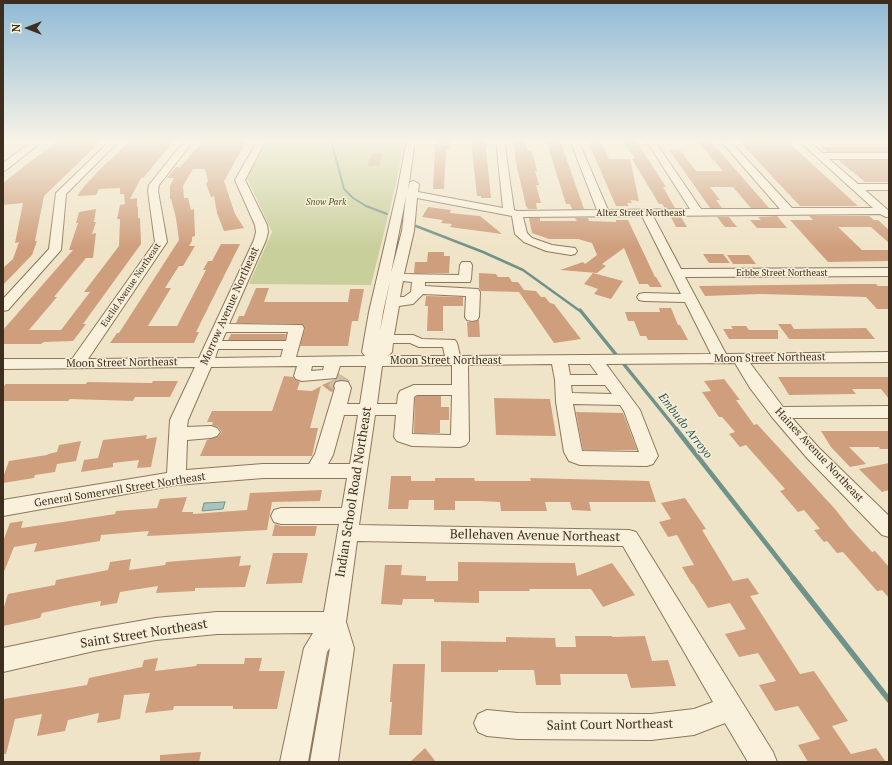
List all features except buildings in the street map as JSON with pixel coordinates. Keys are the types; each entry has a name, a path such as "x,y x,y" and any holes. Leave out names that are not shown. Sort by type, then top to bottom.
{"street":[{"path":"3,307 55,250 61,193 79,176"},
{"name":"Euclid Avenue Northeast","path":"77,363 161,242 153,191 154,185 161,176"},
{"name":"Morrow Avenue Northeast","path":"176,478 179,420 260,240 262,232 240,180 242,176"},
{"name":"Indian School Road Northeast","path":"294,762 316,648 334,622 375,361 384,352 397,277 408,231 407,193 408,176"},
{"name":"Indian School Road Northeast","path":"375,361 370,352 376,312 383,277 412,176"},
{"path":"506,176 513,213 521,234 528,240 550,248 571,251"},
{"path":"589,176 604,213"},
{"path":"673,176 697,212"},
{"path":"756,176 788,212"},
{"path":"843,176 886,213"},
{"path":"856,187 889,186"},
{"name":"Altez Street Northeast","path":"407,193 513,213 886,213"},
{"path":"646,213 688,298 721,359"},
{"path":"418,284 465,279 466,264"},
{"name":"Erbbe Street Northeast","path":"676,273 889,272"},
{"path":"383,277 397,277 418,284 472,292 472,317"},
{"path":"376,312 408,301 417,293 418,284"},
{"path":"644,297 688,298"},
{"path":"393,307 411,312"},
{"path":"220,328 297,328 287,362"},
{"path":"387,338 413,339 419,343 450,343 456,361 460,390 460,441 412,440 402,437 406,395 414,390 460,390"},
{"path":"417,361 419,343"},
{"path":"212,345 292,345"},
{"name":"Moon Street Northeast","path":"3,364 306,361 302,376 335,375 375,361 889,357"},
{"name":"Haines Avenue Northeast","path":"740,359 778,413 813,453 889,529"},
{"path":"559,360 573,452 577,457 647,459 649,456 633,413 610,380 601,360"},
{"path":"315,470 324,456 343,388 335,375"},
{"path":"563,380 610,380"},
{"path":"564,398 624,400"},
{"path":"336,409 405,410"},
{"path":"778,413 889,412"},
{"path":"179,434 211,432"},
{"name":"General Somervell Street Northeast","path":"3,508 176,478 263,471 358,471"},
{"path":"281,516 350,524"},
{"name":"Bellehaven Avenue Northeast","path":"350,524 629,538 763,762"},
{"name":"Saint Street Northeast","path":"3,660 94,640 156,629 218,622 334,622"},
{"name":"Indian School Road Northeast","path":"324,762 342,648 334,622"},
{"name":"Saint Court Northeast","path":"487,723 518,726 651,727 694,722 731,708"}],"green space":[{"name":"Snow Park","path":"248,176 398,176 371,285 249,284 272,232 247,178"}],"water":[{"path":"225,502 223,509 202,511 204,503"}],"waterway":[{"name":"Embudo Arroyo","path":"340,176 344,189 353,198 366,206 387,214"},
{"name":"Embudo Arroyo","path":"416,226 483,252 523,270 580,311"},
{"name":"Embudo Arroyo","path":"580,310 677,430"},
{"name":"Embudo Arroyo","path":"676,429 794,579"},
{"name":"Embudo Arroyo","path":"793,578 889,700"}],"tunnel":[{"path":"333,379 342,386"}]}
